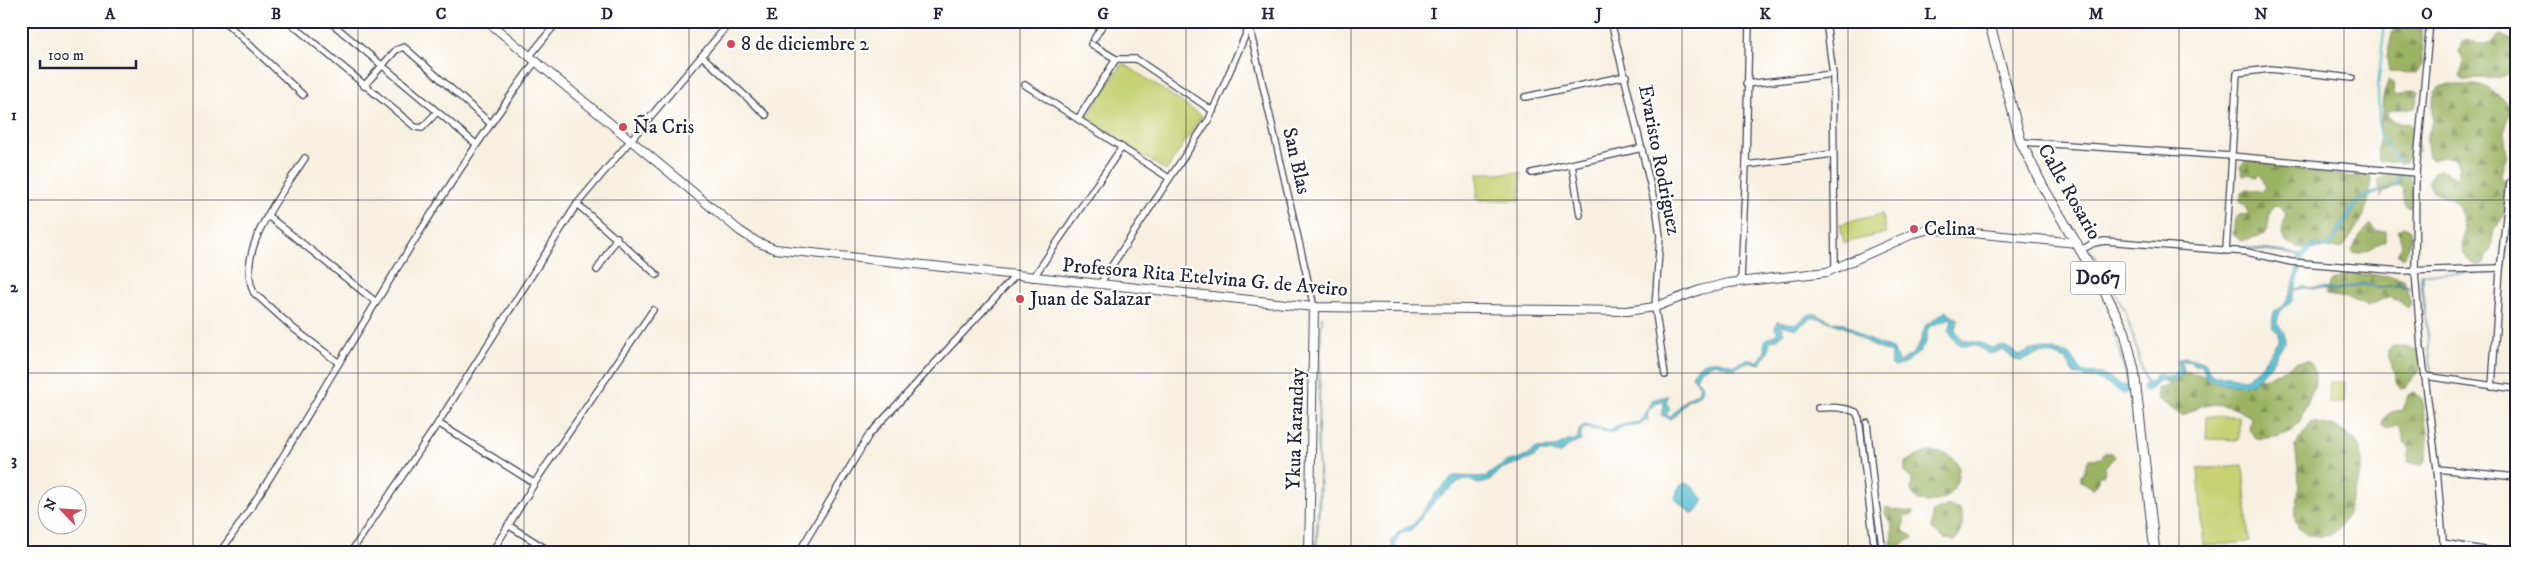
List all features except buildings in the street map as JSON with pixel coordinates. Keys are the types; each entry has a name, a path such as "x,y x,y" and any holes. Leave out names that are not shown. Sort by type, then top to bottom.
{"main road":[{"name":"Calle Rosario","path":"1989,21 2021,142 2042,185 2116,312 2129,349 2136,390 2155,552"}],"street":[{"path":"224,21 303,95"},
{"path":"288,21 415,128 422,128 437,112"},
{"path":"329,21 476,144"},
{"name":"Profesora Rita Etelvina G. de Aveiro","path":"487,21 740,231 757,242 775,249 1314,307 1627,311 1655,307 1700,290 1741,281 1835,269 1915,233 1934,229 2079,246"},
{"path":"220,552 246,516 376,302 476,144 558,21"},
{"path":"351,552 438,423 577,204 731,21"},
{"path":"1105,21 1092,42 1116,59 1136,59 1213,111"},
{"name":"Evaristo Rodriguez","path":"1611,21 1626,76 1660,236 1655,307 1665,374"},
{"path":"1741,281 1749,21"},
{"path":"1826,21 1833,74 1835,269"},
{"path":"2430,21 2416,173 2415,272 2425,376 2437,469 2444,552"},
{"path":"1099,285 1213,111 1249,24"},
{"name":"San Blas","path":"1249,24 1314,307"},
{"path":"364,86 396,50 404,47 490,123"},
{"path":"702,56 766,115"},
{"path":"1078,119 1116,59"},
{"path":"2226,251 2237,73 2270,69 2352,78"},
{"path":"1746,84 1833,74"},
{"path":"1525,97 1626,76"},
{"path":"1025,85 1169,178"},
{"path":"2021,142 2231,156 2416,173"},
{"path":"1033,278 1122,147"},
{"path":"1532,173 1642,148"},
{"path":"1746,165 1833,154"},
{"path":"305,158 254,239 250,285 254,293 339,363"},
{"path":"1572,165 1580,215"},
{"path":"2492,386 2500,268 2510,182"},
{"path":"577,204 617,237 657,275"},
{"path":"268,216 376,302"},
{"path":"597,270 617,237"},
{"path":"2079,246 2105,241 2264,254 2309,264 2415,272 2500,268"},
{"path":"800,552 869,435 1015,276"},
{"name":"Ykua Karanday","path":"1309,552 1314,307"},
{"path":"492,552 534,483 653,310"},
{"path":"2425,376 2516,389"},
{"path":"1818,408 1836,406 1849,409 1856,412 1860,419 1875,552"},
{"path":"1867,422 1883,552"},
{"path":"438,423 534,483"},
{"path":"2437,469 2516,477"},
{"path":"508,525 551,552"},
{"path":"2443,542 2495,552"}],"green space":[{"path":"2412,23 2421,27 2422,65 2416,73 2389,72 2387,57 2393,30 2402,24"},
{"path":"2500,35 2516,42 2516,68 2498,78 2462,79 2460,75 2464,62 2459,52 2462,41 2468,39 2478,44 2489,44"},
{"path":"1123,63 1202,116 1166,171 1086,117"},
{"path":"2389,79 2393,83 2394,94 2399,96 2413,90 2419,91 2415,107 2388,111 2387,116 2395,122 2410,123 2416,130 2418,152 2405,163 2379,160 2383,98"},
{"path":"2448,85 2476,85 2487,88 2501,97 2508,105 2510,113 2504,133 2507,154 2501,174 2506,189 2504,214 2493,234 2491,250 2483,264 2478,266 2469,261 2462,252 2464,224 2459,208 2453,199 2433,191 2427,182 2434,172 2440,170 2455,177 2459,173 2457,163 2452,158 2434,159 2429,157 2427,144 2433,121 2433,97 2437,89"},
{"path":"2247,159 2302,170 2354,177 2369,171 2371,181 2365,213 2342,248 2308,250 2287,243 2282,233 2286,214 2280,206 2274,205 2263,235 2241,241 2233,234 2235,219 2239,215 2249,214 2244,204 2240,201 2242,192 2247,189 2262,191 2266,188 2261,174 2256,177 2249,174 2243,176 2240,166"},
{"path":"2404,171 2409,173 2414,186 2410,207 2405,205 2403,189 2398,185 2384,192 2380,199 2379,179 2383,175"},
{"path":"1478,173 1521,173 1521,200 1477,200"},
{"path":"1882,214 1886,233 1844,243 1840,224"},
{"path":"2371,224 2377,231 2385,231 2385,241 2355,254 2352,251 2359,236"},
{"path":"2405,226 2411,230 2411,237 2408,249 2402,258 2397,255 2402,244 2398,231"},
{"path":"2345,273 2393,276 2404,279 2411,304 2407,308 2390,296 2367,306 2347,298 2326,295 2331,282"},
{"path":"2392,346 2406,346 2421,352 2421,368 2406,387 2401,388 2397,384 2388,353"},
{"path":"2308,361 2312,367 2315,379 2310,396 2298,424 2288,433 2277,436 2255,438 2249,429 2251,418 2227,406 2205,405 2182,416 2158,399 2157,389 2170,385 2162,379 2171,377 2179,370 2224,380 2257,380 2278,373 2297,362"},
{"path":"2330,382 2345,382 2344,403 2329,403"},
{"path":"2415,392 2422,399 2428,439 2427,456 2424,463 2419,465 2408,462 2410,449 2403,441 2403,433 2398,424 2388,429 2382,426 2387,415 2403,410 2408,395"},
{"path":"2207,416 2239,416 2239,440 2206,439"},
{"path":"2312,422 2327,425 2350,435 2360,447 2362,455 2360,476 2344,521 2334,533 2319,537 2304,532 2297,524 2295,516 2299,487 2295,445"},
{"path":"1927,452 1942,453 1950,456 1959,468 1958,477 1952,491 1942,499 1927,502 1918,501 1911,491 1912,480 1905,473 1905,462"},
{"path":"2104,453 2112,453 2115,457 2105,467 2104,475 2099,475 2097,485 2093,488 2081,481 2081,476 2089,459 2102,458"},
{"path":"2243,465 2249,542 2204,546 2198,469"},
{"path":"1949,505 1960,509 1962,517 1961,529 1955,540 1944,539 1932,529 1932,512"},
{"path":"1886,507 1913,512 1913,515 1905,515 1903,531 1914,537 1897,548 1891,544 1892,528 1885,514"}],"water":[{"path":"2516,164 2505,263 2503,268"},
{"path":"2400,176 2398,184 2360,201 2330,248 2312,249 2301,262 2299,262 2300,255 2228,247 2228,245 2301,254 2310,245 2326,246 2330,243 2352,205 2360,197 2391,186"},
{"path":"2297,266 2302,267 2295,289 2303,287 2335,289 2364,283 2382,287 2399,283 2411,287 2399,285 2376,288 2363,285 2334,291 2304,288 2294,290 2292,301 2280,311 2277,322 2284,333 2285,341 2269,367 2253,384 2214,382 2206,377 2202,365 2194,365 2189,360 2181,360 2184,370 2182,376 2172,381 2159,380 2151,389 2143,392 2143,385 2146,384 2125,310 2147,384 2154,380 2156,374 2172,377 2179,369 2177,365 2178,359 2186,357 2206,363 2212,376 2230,376 2244,379 2259,369 2279,340 2279,333 2273,328 2273,316 2290,294"},
{"path":"2502,269 2494,273 2422,274 2432,375 2420,274 2494,272"},
{"path":"1946,311 1958,319 1956,331 1962,340 1981,343 1991,348 2003,346 2019,356 2031,350 2041,349 2066,353 2072,357 2080,371 2101,374 2123,386 2128,384 2112,325 2129,383 2131,383 2132,392 2124,394 2098,379 2074,375 2067,361 2057,356 2041,353 2021,361 2015,360 2003,350 1988,354 1977,346 1963,346 1955,341 1949,330 1952,321 1950,318 1929,327 1927,339 1922,348 1909,360 1895,367 1891,364 1891,353 1868,344 1849,329 1819,318 1810,318 1797,329 1780,325 1784,333 1778,339 1770,341 1768,351 1761,364 1747,362 1734,369 1715,363 1700,370 1696,378 1702,384 1703,389 1699,395 1687,400 1676,415 1670,419 1661,415 1664,407 1663,400 1649,410 1648,421 1644,421 1641,425 1626,426 1613,433 1585,428 1581,431 1581,441 1570,445 1560,453 1540,452 1531,459 1503,468 1488,482 1478,484 1469,480 1459,481 1435,501 1410,532 1400,534 1395,543 1395,552 1392,552 1392,541 1399,531 1413,525 1435,494 1454,476 1485,477 1506,462 1528,456 1534,449 1554,448 1570,440 1577,440 1579,430 1584,425 1608,430 1625,424 1641,422 1652,400 1668,396 1666,403 1670,408 1666,415 1670,417 1685,400 1698,392 1700,386 1692,376 1700,365 1715,361 1734,365 1747,359 1758,362 1765,351 1766,339 1778,333 1775,328 1777,322 1796,324 1810,314 1816,314 1833,322 1844,323 1865,338 1894,350 1898,362 1911,355 1920,344 1925,326"},
{"path":"1322,316 1318,443 1320,500 1316,552 1319,473 1317,443"},
{"path":"1684,483 1690,484 1704,500 1696,513 1692,514 1675,499 1678,488"}],"waterway":[{"path":"2385,21 2378,86 2379,136 2400,164"}],"place":[{"name":"8 de diciembre 2","path":"731,44"},
{"name":"Ña Cris","path":"623,127"},
{"name":"Celina","path":"1914,229"},
{"name":"Juan de Salazar","path":"1020,299"}]}
